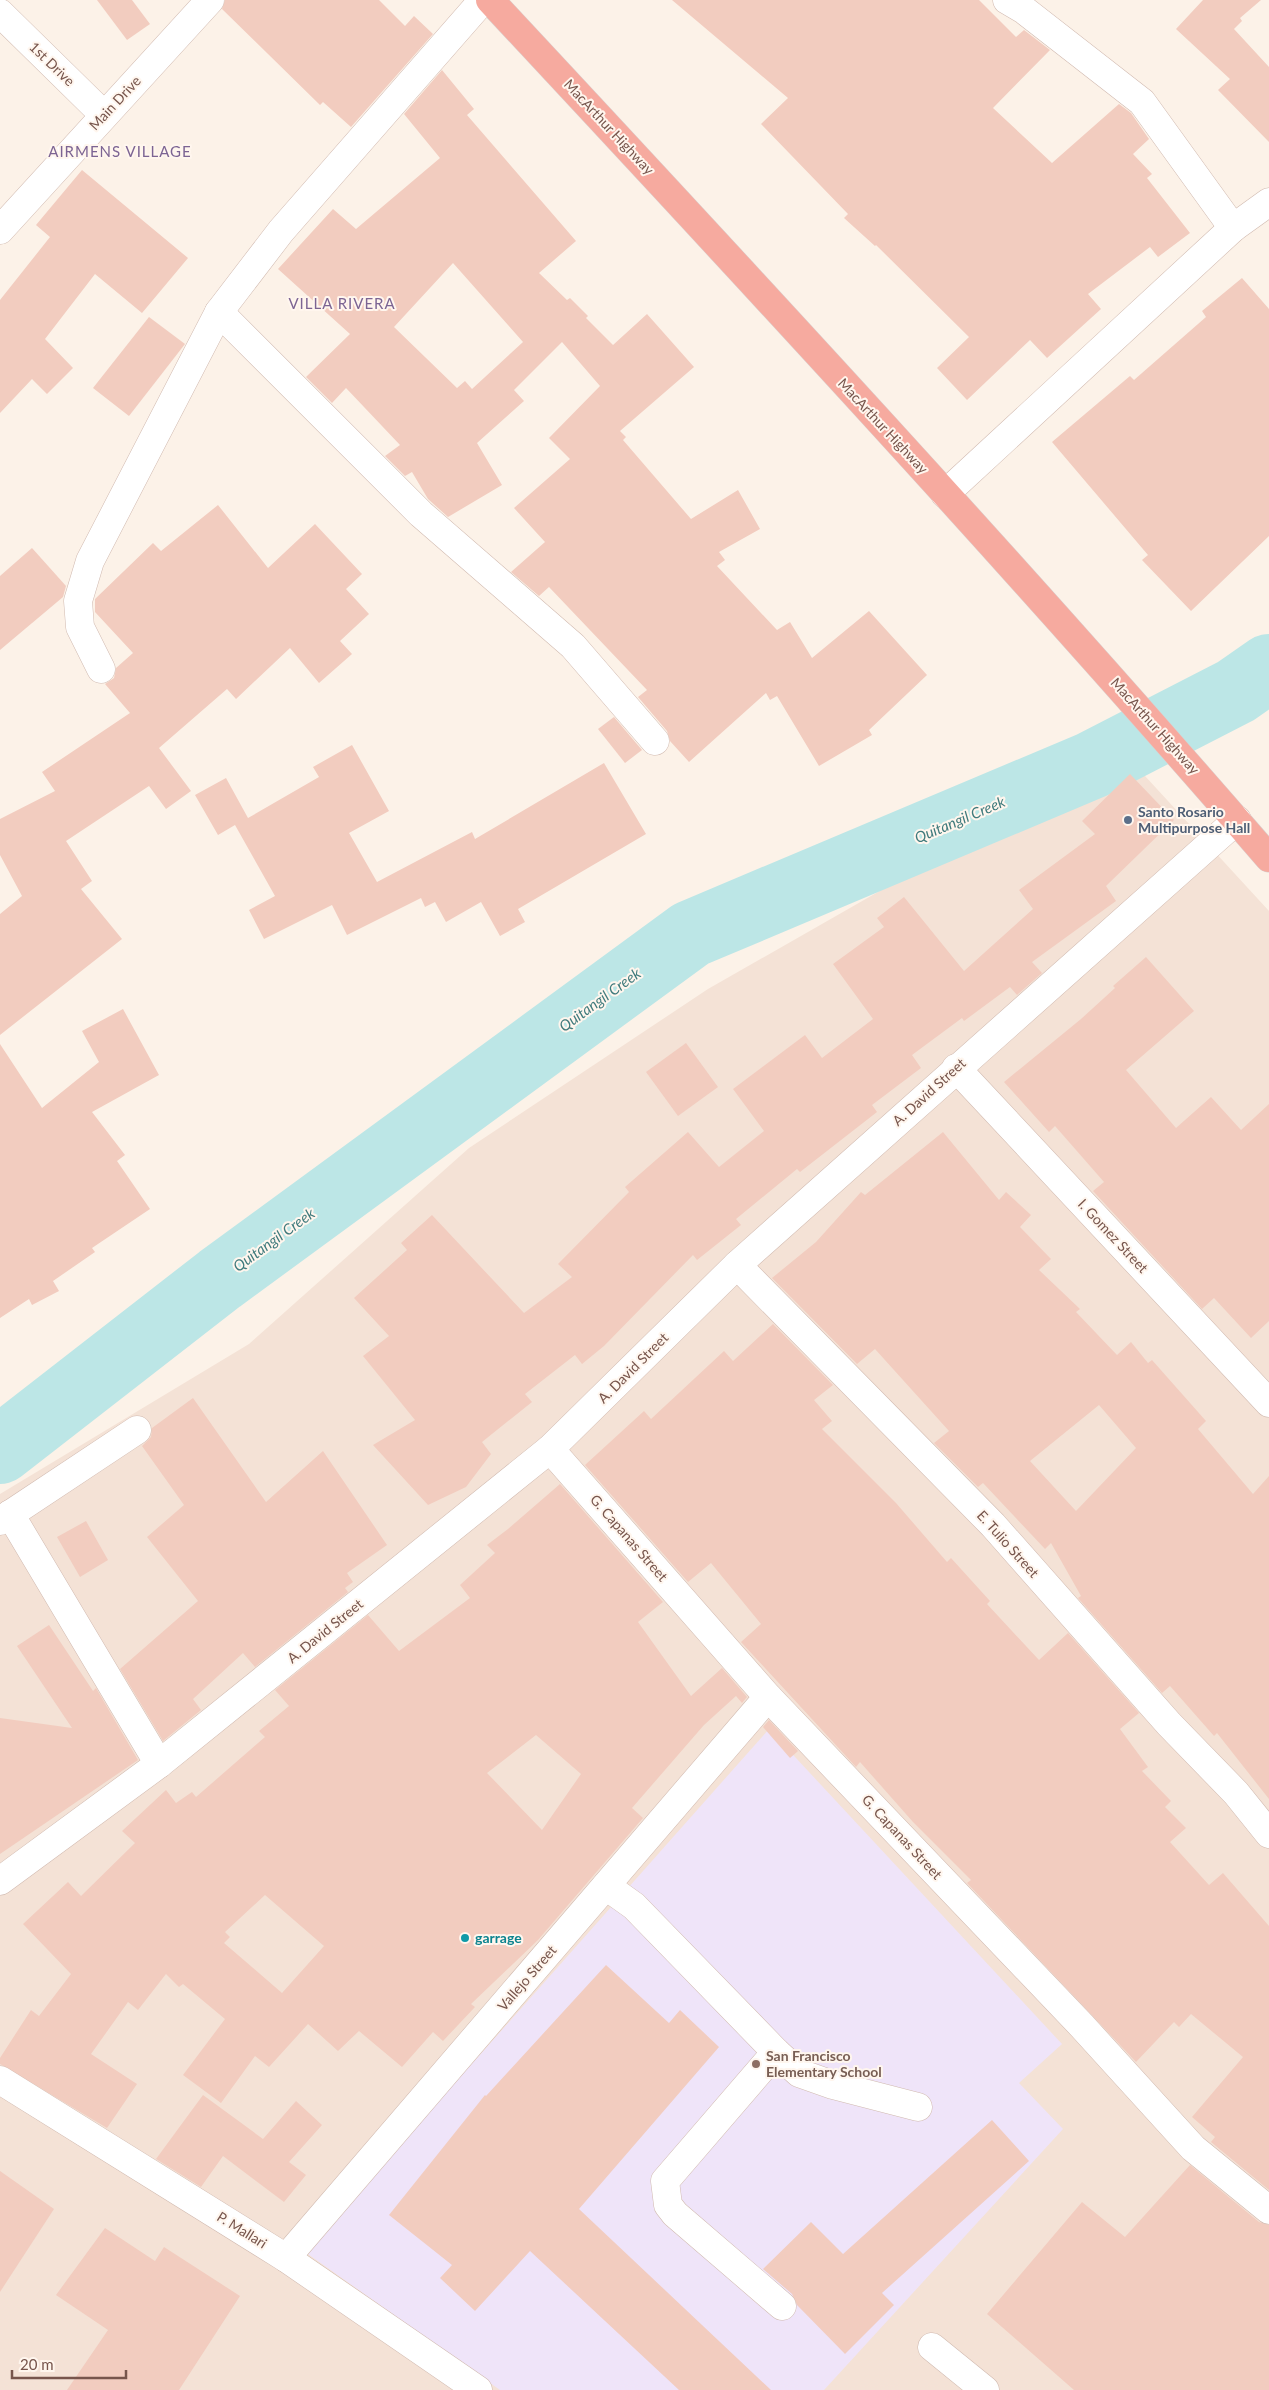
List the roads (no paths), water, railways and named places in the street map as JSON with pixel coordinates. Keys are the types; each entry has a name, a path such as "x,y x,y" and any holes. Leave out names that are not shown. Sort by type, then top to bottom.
{"highway":[{"name":"MacArthur Highway","path":"490,0 945,494 1195,771 1269,858"}],"street":[{"name":"Main Drive","path":"0,230 210,0"},
{"path":"101,668 80,627 78,601 90,561 220,312 281,231 483,0"},
{"path":"1023,3 1142,102 1233,228"},
{"name":"1st Drive","path":"0,13 104,115"},
{"path":"945,494 1233,228 1269,202"},
{"path":"220,312 421,514 573,646 655,741"},
{"name":"A. David Street","path":"0,1881 159,1764 550,1449 737,1265 956,1068 1237,820"},
{"name":"I. Gomez Street","path":"956,1068 1269,1403"},
{"name":"E. Tulio Street","path":"737,1265 993,1525 1169,1724 1236,1793 1269,1834"},
{"path":"137,1430 5,1517 159,1764"},
{"name":"G. Capanas Street","path":"550,1449 768,1697 1082,2026 1193,2148 1269,2210"},
{"name":"Vallejo Street","path":"286,2258 768,1697"},
{"path":"606,1886 634,1906 776,2052 799,2073 834,2085 918,2107"},
{"path":"776,2052 665,2181 668,2206 675,2214 782,2306"},
{"name":"P. Mallari","path":"0,2080 286,2258 478,2390"},
{"path":"932,2347 985,2390"}],"waterway":[{"name":"Quitangil Creek","path":"0,1450 220,1279 691,934 1092,765 1236,691 1269,668"}],"place":[{"name":"Santo Rosario Multipurpose Hall","path":"1128,820"},
{"name":"garrage","path":"465,1938"},
{"name":"San Francisco Elementary School","path":"756,2064"}],"district":[{"name":"AIRMENS VILLAGE","path":"120,152"},
{"name":"VILLA RIVERA","path":"342,304"}]}
